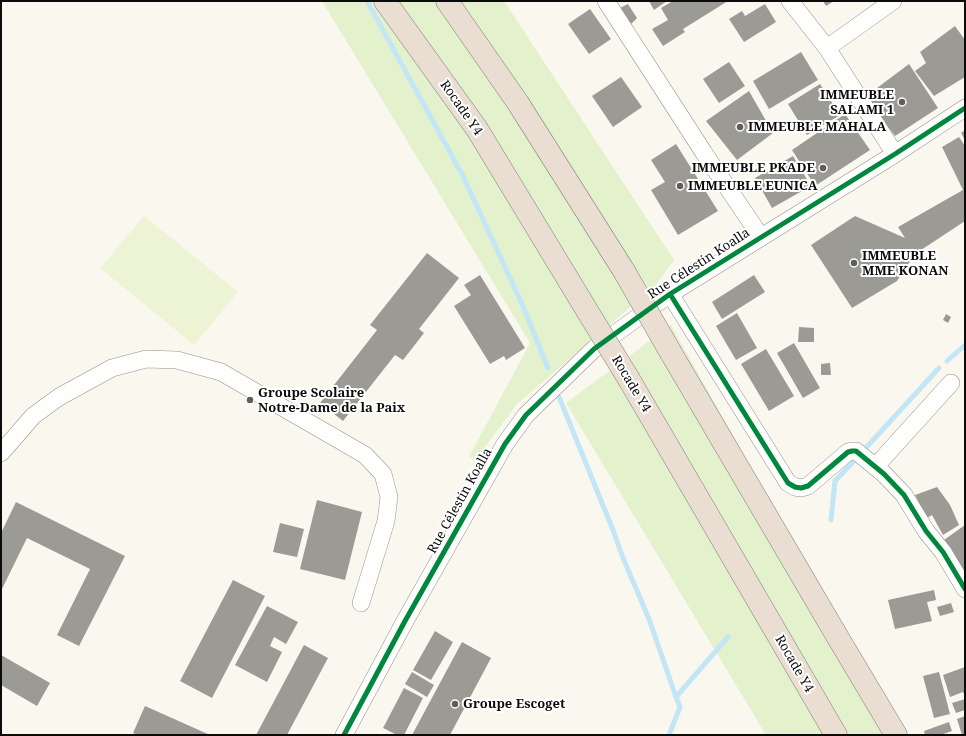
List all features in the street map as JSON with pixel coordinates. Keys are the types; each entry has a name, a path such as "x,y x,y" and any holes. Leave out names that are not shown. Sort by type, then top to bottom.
{"highway":[{"name":"Rocade Y4","path":"385,1 477,129 630,382 836,735"},
{"path":"447,1 518,103 624,272 896,735"}],"street":[{"path":"606,1 704,153 761,237"},
{"path":"790,1 827,48 895,154"},
{"path":"827,48 893,1"},
{"name":"Rue Célestin Koalla","path":"344,735 405,621 505,444 526,415 594,349 670,294 895,154 965,108"},
{"path":"670,294 788,484 795,488 808,486 848,452 856,452 893,483 904,495 926,531 943,552 965,589"},
{"path":"1,453 33,416 59,397 112,368 146,359 176,360 221,372 365,455 383,474 389,497 386,522 361,603"},
{"path":"875,467 951,383"}],"green space":[{"path":"322,1 504,1 674,260 655,286 517,404 476,459 469,457 530,343"},
{"path":"144,216 238,292 194,345 100,268"},
{"path":"671,325 829,607 906,735 766,735 566,403"}],"building":[{"path":"649,1 667,1 654,10"},
{"path":"673,1 728,1 683,29 685,32 663,46 652,29 668,20 661,8"},
{"path":"823,1 834,1 826,6"},
{"path":"628,4 637,18 630,25 620,8"},
{"path":"765,4 776,22 744,42 729,19 742,11 745,16"},
{"path":"590,9 611,39 589,54 568,24"},
{"path":"955,26 965,40 965,77 934,96 915,71 926,63 920,52"},
{"path":"801,52 818,80 769,109 753,81"},
{"path":"729,62 745,86 719,103 703,79"},
{"name":"IMMEUBLE SALAMI 1","path":"909,64 938,108 895,136 865,97"},
{"path":"621,77 642,107 613,127 592,96"},
{"path":"820,84 840,115 807,135 788,104"},
{"name":"IMMEUBLE MAHALA","path":"749,91 773,133 737,160 706,121"},
{"name":"IMMEUBLE PKADE","path":"845,114 870,150 815,186 792,150"},
{"path":"965,130 965,140 961,133"},
{"path":"959,137 965,146 965,221 915,254 897,281 852,308 811,245 855,216 905,238 898,227 963,190 942,147"},
{"name":"IMMEUBLE EUNICA","path":"676,144 718,211 678,235 651,190 665,182 651,160"},
{"path":"793,156 811,186 772,208 755,178"},
{"path":"427,253 459,278 419,329 424,333 403,360 395,355 343,421 320,403 377,330 370,325"},
{"path":"480,275 525,348 506,360 504,356 490,364 454,306 471,295 464,285"},
{"path":"754,275 765,292 722,319 712,302"},
{"path":"737,313 757,348 736,360 716,326"},
{"path":"946,314 951,317 948,323 943,320"},
{"path":"799,327 814,328 814,342 798,342"},
{"path":"794,343 820,388 803,398 777,353"},
{"path":"766,349 794,396 769,411 741,364"},
{"path":"830,363 831,375 821,375 821,364"},
{"path":"937,487 950,505 959,525 943,535 932,515 927,518 915,495"},
{"path":"317,500 362,512 345,580 300,569"},
{"path":"16,502 125,556 79,646 57,635 90,569 27,538 1,591 1,533"},
{"path":"280,523 304,529 297,557 273,552"},
{"path":"965,525 965,576 944,540"},
{"path":"233,580 265,596 212,698 180,681"},
{"path":"934,590 936,600 927,602 932,621 895,629 888,600"},
{"path":"951,603 954,612 940,616 937,607"},
{"path":"267,606 298,622 286,644 274,637 270,646 282,652 267,682 235,665"},
{"path":"435,631 453,642 431,680 413,670"},
{"path":"462,642 491,658 450,735 412,735"},
{"path":"304,645 328,658 287,735 256,735"},
{"path":"1,655 50,683 37,706 1,685"},
{"path":"965,667 965,697 963,692 950,697 943,675"},
{"path":"412,672 434,685 427,697 405,684"},
{"path":"939,672 950,714 934,718 923,676"},
{"path":"404,688 423,698 404,735 397,735 383,728"},
{"path":"965,699 965,710 956,713 952,703"},
{"path":"145,706 210,735 138,735 133,733"},
{"path":"965,716 965,735 962,735 957,719"},
{"path":"949,722 952,731 940,735 925,735 924,731"}],"waterway":[{"path":"367,1 463,176 522,304 548,368"},
{"path":"947,361 965,345"},
{"path":"863,451 939,368"},
{"path":"559,397 649,619 680,707 669,735"},
{"path":"831,520 835,481 855,460"},
{"path":"676,697 728,637"}],"cycle path":[{"path":"344,735 405,621 505,444 526,415 594,349 670,294 895,154 965,108"},
{"path":"670,294 788,483 795,487 801,488 808,486 848,452 856,451 884,474 904,495 926,531 943,552 965,589"}],"place":[{"name":"IMMEUBLE SALAMI 1","path":"902,102"},
{"name":"IMMEUBLE MAHALA","path":"740,127"},
{"name":"IMMEUBLE PKADE","path":"823,168"},
{"name":"IMMEUBLE EUNICA","path":"680,186"},
{"name":"IMMEUBLE MME KONAN","path":"854,263"},
{"name":"Groupe Scolaire Notre-Dame de la Paix","path":"250,400"},
{"name":"Groupe Escoget","path":"455,704"}]}
